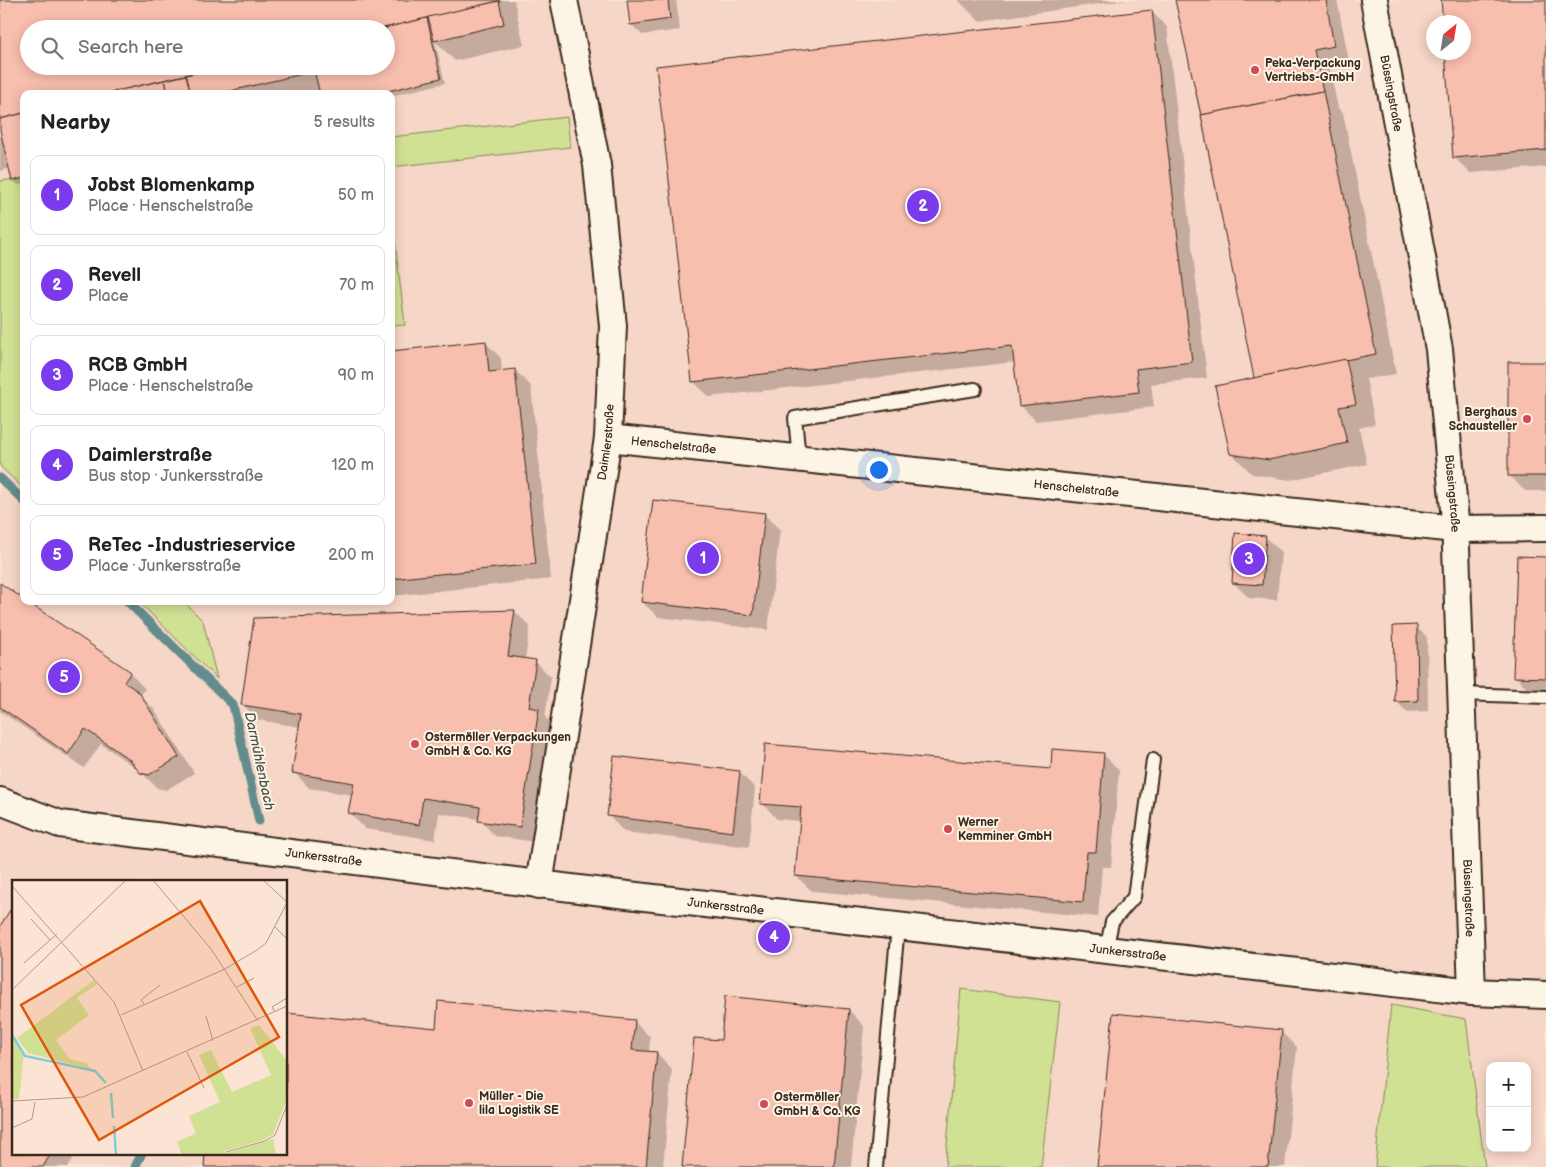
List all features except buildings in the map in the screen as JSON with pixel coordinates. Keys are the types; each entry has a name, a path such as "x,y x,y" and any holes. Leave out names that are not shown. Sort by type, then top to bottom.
{"street":[{"name":"Daimlerstraße","path":"539,884 608,438 613,326 597,165 564,0"},
{"name":"Büssingstraße","path":"1374,0 1439,349 1455,529 1472,992"},
{"name":"Henschelstraße","path":"608,438 1455,529 1546,528"},
{"name":"Junkersstraße","path":"0,801 60,824 539,884 1106,950 1472,992 1546,995"}],"lane":[{"path":"799,458 795,418 975,390"},
{"path":"1461,694 1546,697"},
{"path":"1106,950 1112,922 1134,897 1152,760"},
{"path":"876,1167 898,926"}],"shaded area":[{"path":"0,0 1546,0 1546,1167 0,1167"}],"green space":[{"path":"567,117 570,147 395,167 395,137"},
{"path":"20,178 20,485 0,466 0,181"},
{"path":"395,242 405,325 395,326"},
{"path":"142,605 187,605 203,621 217,679"},
{"path":"961,989 1060,1002 1041,1167 945,1167"},
{"path":"1391,1005 1466,1019 1485,1167 1375,1167"}],"waterway":[{"name":"Darmühlenbach","path":"0,478 20,497"},
{"name":"Darmühlenbach","path":"131,605 233,705 259,821"},
{"name":"Darmühlenbach","path":"135,1167 142,1154"}],"place":[{"name":"Peka-Verpackung Vertriebs-GmbH","path":"1255,70"},
{"name":"Revell","path":"923,206"},
{"name":"Berghaus Schausteller","path":"1527,419"},
{"name":"Jobst Blomenkamp","path":"703,558"},
{"name":"RCB GmbH","path":"1249,559"},
{"name":"ReTec -Industrieservice","path":"64,677"},
{"name":"Ostermöller Verpackungen GmbH & Co. KG","path":"415,744"},
{"name":"Werner Kemminer GmbH","path":"948,829"},
{"name":"Daimlerstraße","path":"774,937"},
{"name":"Müller - Die lila Logistik SE","path":"469,1103"},
{"name":"Ostermöller GmbH & Co. KG","path":"764,1104"}]}
